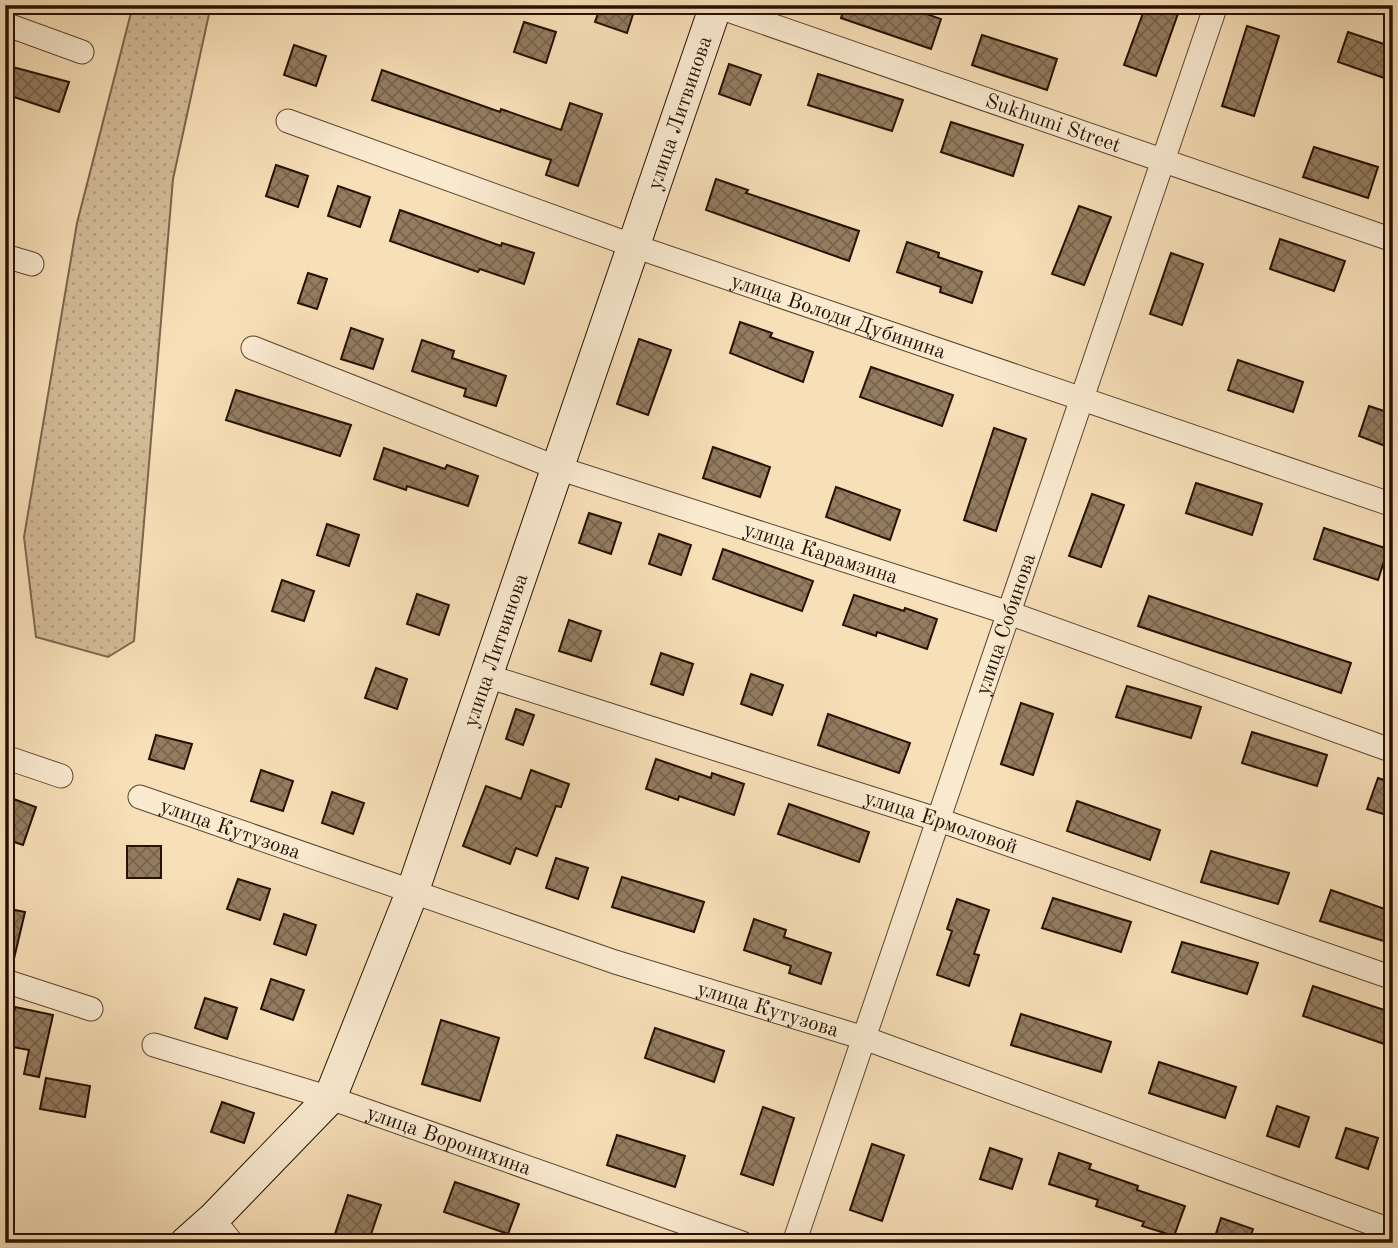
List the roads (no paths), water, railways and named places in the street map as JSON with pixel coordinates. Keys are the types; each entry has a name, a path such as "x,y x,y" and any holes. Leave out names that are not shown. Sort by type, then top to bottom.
{"street":[{"name":"Sukhumi Street","path":"715,5 1393,240"},
{"name":"улица Литвинова","path":"186,1243 223,1231 330,1098 413,890 484,675 715,5"},
{"name":"улица Собинова","path":"794,1243 1216,5"},
{"path":"5,24 82,52"},
{"name":"улица Володи Дубинина","path":"288,121 634,246 1393,505"},
{"path":"5,256 32,264"},
{"name":"улица Карамзина","path":"253,348 555,467 1009,613 1393,751"},
{"name":"улица Ермоловой","path":"484,675 939,820 1393,978"},
{"path":"5,757 61,776"},
{"name":"улица Кутузова","path":"140,797 615,962 864,1038 1393,1231"},
{"path":"5,981 91,1009"},
{"name":"улица Воронихина","path":"154,1045 330,1098 741,1243"}]}
